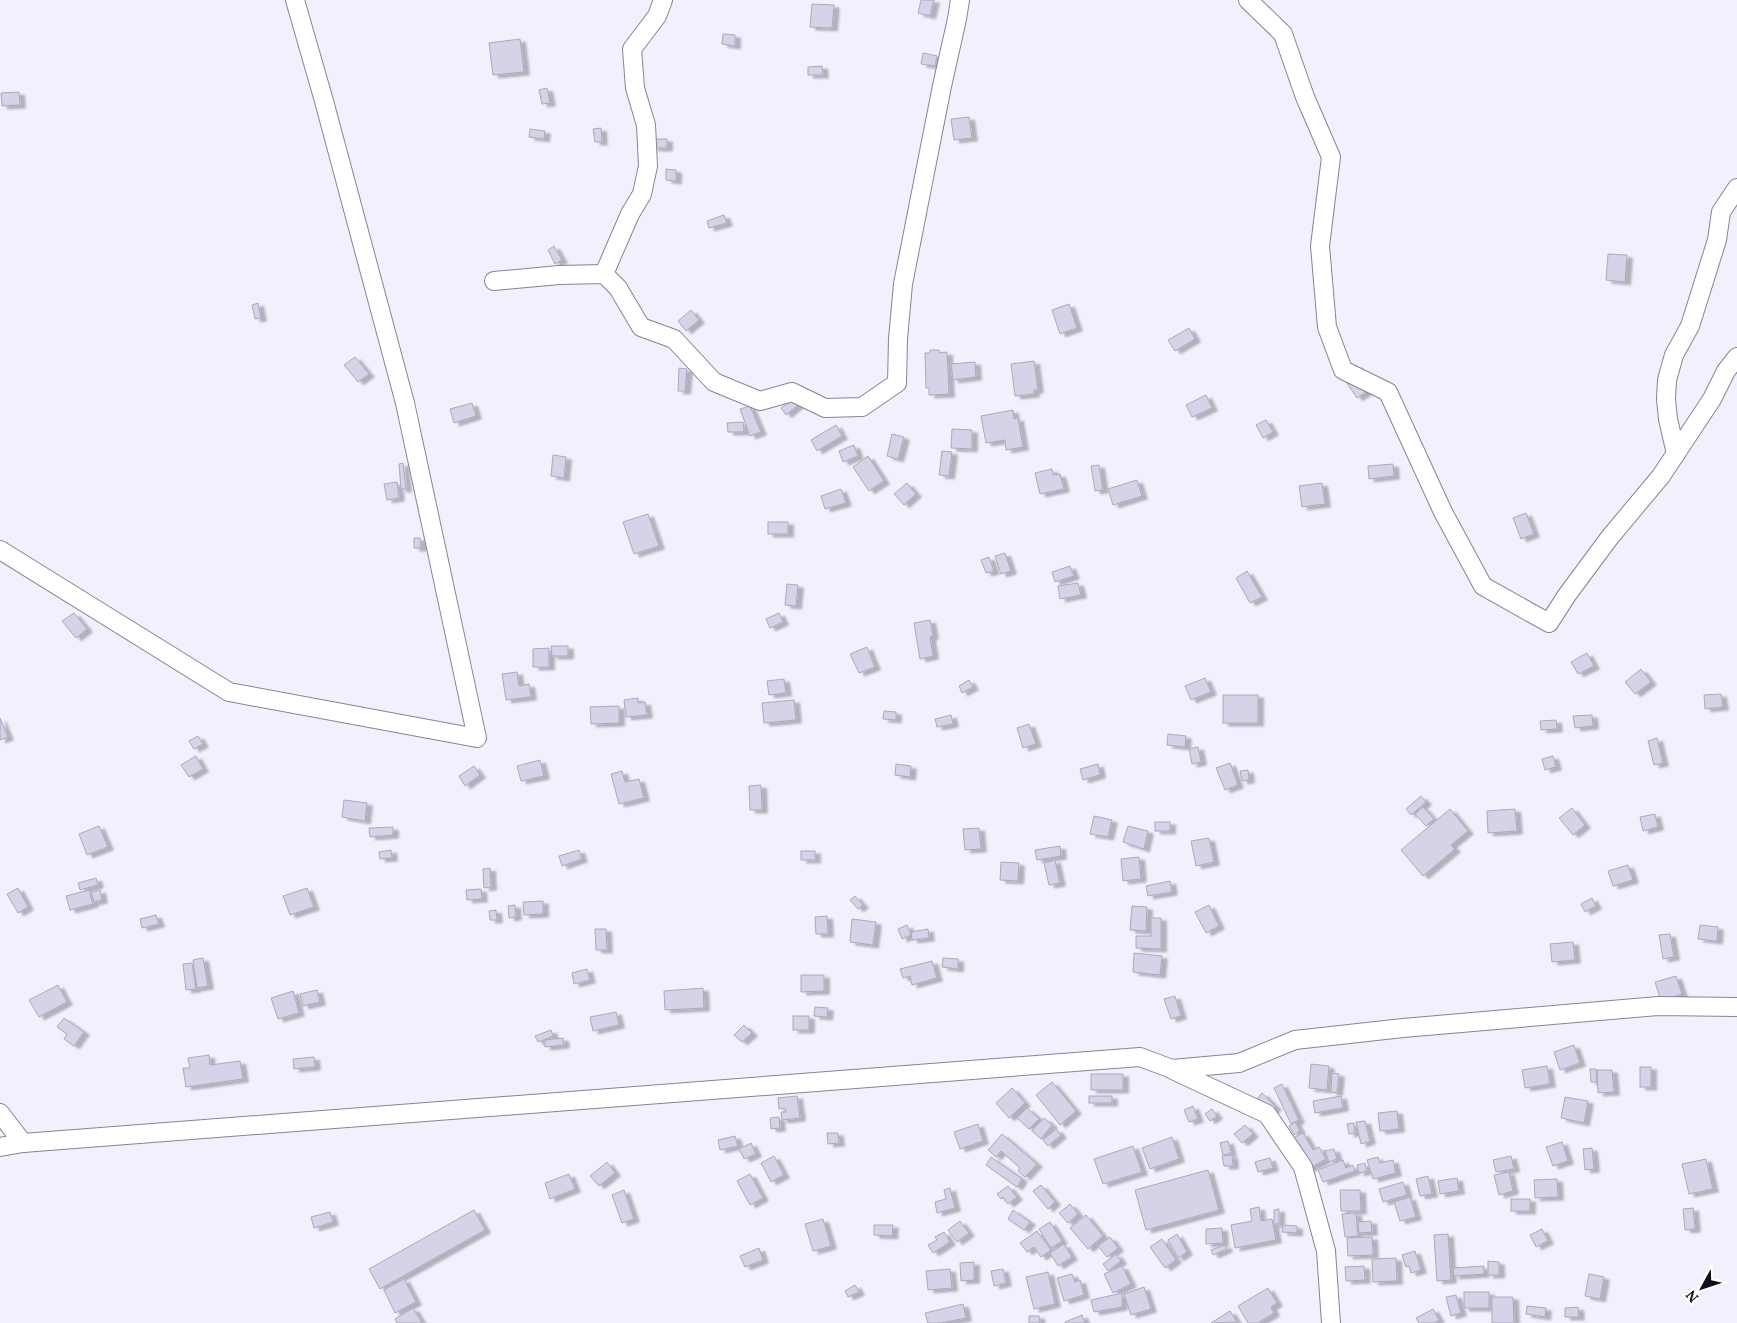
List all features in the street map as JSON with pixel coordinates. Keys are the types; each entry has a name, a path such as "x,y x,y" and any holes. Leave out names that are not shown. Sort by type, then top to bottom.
{"street":[{"path":"0,550 229,692 477,738 405,403 295,0"},
{"path":"604,274 630,214 642,194 648,166 646,124 634,88 632,49 657,16 663,0"},
{"path":"494,280 558,275 604,274 618,288 642,327 674,339 714,382 760,400 792,392 825,408 862,407 897,383 898,339 903,284 942,86 958,19 960,0"},
{"path":"1248,0 1283,34 1305,97 1331,157 1320,246 1327,327 1343,370 1388,392 1443,512 1483,586 1549,623 1567,595 1610,537 1647,494 1676,454 1712,399 1726,371 1737,357"},
{"path":"1676,454 1668,419 1667,380 1674,356 1690,326 1718,240 1721,212 1737,188"},
{"path":"1172,1069 1239,1063 1295,1040 1403,1028 1658,1006 1737,1008"},
{"path":"0,1147 23,1143 1140,1057 1172,1069 1266,1114 1303,1168 1326,1251 1331,1323"},
{"path":"0,1113 23,1143"}],"building":[{"path":"921,0 934,0 930,16 918,13"},
{"path":"812,4 834,5 832,28 810,27"},
{"path":"723,34 735,35 735,46 722,44"},
{"path":"520,39 524,72 493,75 489,43"},
{"path":"923,53 937,56 935,66 921,64"},
{"path":"822,66 823,75 808,75 808,67"},
{"path":"547,88 550,103 542,104 539,90"},
{"path":"19,92 20,105 2,106 1,93"},
{"path":"969,117 972,138 954,140 951,119"},
{"path":"601,128 602,142 595,142 593,129"},
{"path":"530,129 545,131 544,139 529,137"},
{"path":"652,139 667,139 667,148 653,148"},
{"path":"666,169 676,170 676,181 666,180"},
{"path":"724,215 727,223 709,228 707,221"},
{"path":"554,246 562,260 555,264 548,250"},
{"path":"1608,254 1627,255 1625,282 1606,280"},
{"path":"258,303 261,318 255,319 252,305"},
{"path":"1069,304 1077,328 1060,334 1052,310"},
{"path":"691,310 699,320 686,331 678,321"},
{"path":"1189,328 1195,339 1175,351 1168,340"},
{"path":"930,350 939,350 939,353 947,352 949,394 929,395 929,388 926,388 925,353 930,353"},
{"path":"355,357 369,374 358,382 344,365"},
{"path":"1034,361 1038,390 1034,390 1034,394 1015,396 1011,364"},
{"path":"975,362 976,377 953,380 951,364"},
{"path":"1356,365 1372,388 1357,398 1342,376"},
{"path":"679,368 687,369 685,391 678,391"},
{"path":"1206,395 1212,408 1192,417 1186,405"},
{"path":"793,399 798,405 786,415 781,408"},
{"path":"472,403 476,416 454,423 450,409"},
{"path":"750,406 761,432 750,436 740,409"},
{"path":"1013,410 1014,419 1018,418 1023,447 1006,450 1005,440 986,443 981,416"},
{"path":"1266,420 1273,432 1263,438 1256,425"},
{"path":"743,422 744,432 728,432 727,423"},
{"path":"836,425 842,436 817,451 811,440"},
{"path":"952,429 972,430 972,449 951,448"},
{"path":"892,434 904,437 898,459 887,456"},
{"path":"854,445 858,456 843,462 839,451"},
{"path":"942,451 952,452 949,476 939,475"},
{"path":"553,455 566,457 564,478 551,476"},
{"path":"868,456 884,481 869,491 853,467"},
{"path":"403,463 406,489 401,489 399,464"},
{"path":"1393,464 1394,476 1369,479 1368,466"},
{"path":"1099,465 1103,490 1095,491 1091,466"},
{"path":"1052,469 1053,475 1060,474 1064,489 1040,494 1035,473"},
{"path":"1137,480 1142,496 1113,505 1108,489"},
{"path":"397,482 399,498 387,500 384,484"},
{"path":"907,483 916,494 904,505 894,494"},
{"path":"1322,483 1325,504 1302,507 1299,486"},
{"path":"841,489 846,503 825,509 821,496"},
{"path":"1526,513 1534,534 1521,539 1513,518"},
{"path":"648,514 659,546 634,554 623,522"},
{"path":"768,522 788,522 788,534 768,534"},
{"path":"414,538 420,538 421,548 414,548"},
{"path":"1005,553 1011,571 1001,574 995,556"},
{"path":"989,557 994,571 986,573 981,560"},
{"path":"1070,566 1074,576 1055,582 1052,572"},
{"path":"1247,571 1262,597 1250,603 1236,578"},
{"path":"1078,583 1081,595 1060,599 1058,586"},
{"path":"787,584 798,585 796,606 785,605"},
{"path":"74,613 87,629 76,638 62,621"},
{"path":"779,613 783,622 770,628 766,619"},
{"path":"930,620 933,636 930,637 933,656 920,659 914,623"},
{"path":"551,646 568,646 568,656 552,656"},
{"path":"867,647 875,667 859,673 850,654"},
{"path":"549,648 549,667 533,667 533,649"},
{"path":"1587,653 1594,666 1578,674 1571,662"},
{"path":"1641,669 1651,682 1635,694 1625,682"},
{"path":"517,672 519,686 529,684 531,697 506,700 502,674"},
{"path":"1205,678 1211,692 1191,700 1185,686"},
{"path":"784,679 786,693 769,695 767,681"},
{"path":"969,680 973,687 962,693 959,686"},
{"path":"1721,694 1723,707 1705,709 1704,695"},
{"path":"1223,695 1258,695 1258,723 1223,723"},
{"path":"638,698 638,703 645,702 647,715 626,717 624,700"},
{"path":"794,700 796,720 764,723 762,703"},
{"path":"619,706 619,723 591,724 590,707"},
{"path":"884,711 896,712 896,720 883,719"},
{"path":"951,715 953,724 937,727 935,719"},
{"path":"1592,715 1593,726 1575,728 1573,716"},
{"path":"0,718 8,737 0,740"},
{"path":"1556,720 1557,729 1541,730 1540,721"},
{"path":"1029,724 1036,744 1023,748 1017,728"},
{"path":"1168,734 1186,736 1185,747 1167,745"},
{"path":"198,736 203,744 194,749 189,741"},
{"path":"1657,738 1663,763 1654,765 1648,741"},
{"path":"1198,747 1201,762 1192,764 1189,749"},
{"path":"196,756 203,769 189,777 181,765"},
{"path":"1553,756 1556,767 1545,770 1542,759"},
{"path":"540,760 544,776 521,781 517,766"},
{"path":"1230,763 1238,785 1225,790 1216,768"},
{"path":"896,764 911,766 910,777 895,775"},
{"path":"1098,764 1100,775 1083,780 1080,769"},
{"path":"474,766 480,775 465,786 459,776"},
{"path":"1248,770 1249,780 1242,781 1240,771"},
{"path":"622,771 625,782 639,779 644,798 619,804 611,774"},
{"path":"761,785 762,810 750,810 749,786"},
{"path":"1421,796 1426,802 1411,815 1406,809"},
{"path":"344,800 367,803 365,821 342,817"},
{"path":"1423,807 1434,819 1426,826 1415,814"},
{"path":"1572,808 1585,825 1573,835 1559,818"},
{"path":"1450,809 1468,831 1451,845 1455,849 1423,876 1401,850"},
{"path":"1515,809 1517,831 1488,833 1487,811"},
{"path":"1655,814 1658,827 1643,831 1640,817"},
{"path":"1094,816 1112,820 1108,837 1090,834"},
{"path":"1155,822 1170,822 1170,831 1155,831"},
{"path":"99,826 108,847 87,855 79,834"},
{"path":"1128,826 1148,831 1144,849 1123,842"},
{"path":"393,827 393,835 370,837 369,828"},
{"path":"979,828 981,849 965,850 963,829"},
{"path":"1209,838 1214,862 1196,866 1191,841"},
{"path":"1060,846 1061,856 1037,860 1035,850"},
{"path":"391,850 392,858 380,859 379,852"},
{"path":"579,850 582,859 562,866 559,856"},
{"path":"801,851 815,851 815,860 801,860"},
{"path":"1139,857 1141,879 1123,881 1121,859"},
{"path":"1055,860 1060,883 1049,885 1044,863"},
{"path":"1001,862 1019,863 1018,881 1000,880"},
{"path":"1628,865 1633,880 1613,886 1608,871"},
{"path":"490,868 491,887 484,888 483,869"},
{"path":"96,878 98,885 80,890 78,883"},
{"path":"1170,881 1172,892 1148,896 1146,886"},
{"path":"18,888 28,907 18,913 7,894"},
{"path":"307,888 314,907 290,915 283,896"},
{"path":"481,889 482,899 467,900 466,890"},
{"path":"89,890 93,904 70,910 66,896"},
{"path":"100,890 102,900 94,902 91,892"},
{"path":"855,896 863,905 858,909 850,900"},
{"path":"1592,898 1596,906 1585,912 1581,904"},
{"path":"543,901 543,914 524,915 523,902"},
{"path":"515,905 516,917 509,918 508,906"},
{"path":"1209,905 1219,926 1206,933 1195,912"},
{"path":"1132,906 1147,907 1146,931 1130,930"},
{"path":"496,910 497,920 490,920 489,911"},
{"path":"156,915 159,924 142,928 140,919"},
{"path":"827,916 828,934 816,934 815,917"},
{"path":"1151,918 1161,918 1161,949 1136,948 1136,936 1151,936"},
{"path":"852,919 876,922 873,945 850,942"},
{"path":"907,925 911,935 902,939 898,929"},
{"path":"1700,925 1718,927 1717,941 1698,939"},
{"path":"595,929 606,929 607,950 596,950"},
{"path":"928,929 929,938 912,940 911,932"},
{"path":"1670,934 1674,957 1663,959 1659,935"},
{"path":"1573,942 1575,960 1552,962 1550,944"},
{"path":"1134,953 1162,956 1160,975 1133,972"},
{"path":"203,958 208,986 197,988 193,960"},
{"path":"943,958 958,959 958,969 942,967"},
{"path":"932,961 937,978 912,985 910,976 903,978 900,969"},
{"path":"192,963 196,989 186,990 183,964"},
{"path":"587,969 590,980 574,984 572,973"},
{"path":"801,975 824,975 824,991 801,992"},
{"path":"1676,976 1682,994 1661,1001 1655,982"},
{"path":"58,985 67,1002 39,1017 29,1000"},
{"path":"703,988 704,1008 665,1010 664,991"},
{"path":"317,990 320,1002 303,1006 300,994"},
{"path":"293,991 299,1013 278,1019 271,998"},
{"path":"1175,996 1181,1016 1171,1019 1164,999"},
{"path":"815,1007 828,1008 827,1017 814,1016"},
{"path":"616,1012 619,1025 593,1031 590,1017"},
{"path":"793,1016 809,1016 809,1030 793,1030"},
{"path":"64,1018 84,1032 74,1046 64,1039 67,1034 57,1027"},
{"path":"744,1025 752,1033 742,1042 734,1035"},
{"path":"551,1030 553,1036 538,1042 535,1036"},
{"path":"563,1038 564,1045 545,1047 545,1040"},
{"path":"1574,1045 1580,1063 1560,1070 1554,1052"},
{"path":"209,1055 210,1065 240,1061 243,1079 186,1087 183,1068 190,1068 188,1058"},
{"path":"314,1057 315,1067 294,1069 293,1059"},
{"path":"1311,1064 1329,1066 1327,1090 1309,1088"},
{"path":"1547,1066 1550,1084 1525,1088 1522,1070"},
{"path":"1640,1067 1651,1067 1651,1087 1640,1087"},
{"path":"1590,1069 1596,1069 1597,1082 1591,1082"},
{"path":"1597,1070 1612,1070 1614,1092 1598,1093"},
{"path":"1332,1073 1339,1074 1337,1093 1331,1092"},
{"path":"1091,1074 1123,1074 1123,1090 1091,1090"},
{"path":"1052,1082 1076,1111 1060,1125 1036,1095"},
{"path":"1282,1084 1299,1120 1291,1124 1274,1088"},
{"path":"1012,1088 1025,1103 1009,1118 996,1103"},
{"path":"1262,1093 1276,1107 1271,1112 1257,1099"},
{"path":"797,1096 800,1118 782,1120 781,1112 786,1112 785,1108 779,1109 778,1098"},
{"path":"1089,1096 1112,1096 1112,1103 1089,1103"},
{"path":"1341,1096 1343,1108 1315,1113 1313,1101"},
{"path":"1565,1097 1588,1101 1584,1123 1561,1118"},
{"path":"1193,1106 1198,1119 1189,1122 1184,1110"},
{"path":"1027,1108 1039,1119 1029,1129 1017,1118"},
{"path":"1212,1109 1217,1116 1210,1121 1205,1114"},
{"path":"1397,1111 1399,1129 1380,1131 1378,1113"},
{"path":"779,1117 780,1128 771,1129 770,1118"},
{"path":"1044,1118 1052,1125 1041,1139 1032,1131"},
{"path":"1365,1121 1370,1141 1361,1144 1356,1122"},
{"path":"1295,1122 1300,1131 1294,1135 1289,1126"},
{"path":"1354,1123 1355,1133 1349,1134 1347,1124"},
{"path":"978,1124 983,1141 960,1149 954,1132"},
{"path":"1245,1125 1253,1134 1242,1143 1234,1134"},
{"path":"1056,1129 1061,1135 1048,1146 1043,1140"},
{"path":"827,1133 838,1133 839,1143 828,1144"},
{"path":"1303,1133 1313,1150 1319,1147 1326,1159 1308,1169 1291,1139"},
{"path":"1002,1134 1037,1164 1025,1177 1018,1171 1020,1168 1001,1151 996,1157 988,1150"},
{"path":"735,1136 738,1146 720,1150 718,1140"},
{"path":"1172,1137 1179,1159 1150,1169 1142,1148"},
{"path":"1228,1141 1231,1153 1223,1155 1220,1143"},
{"path":"1562,1142 1568,1161 1553,1166 1546,1147"},
{"path":"751,1143 756,1154 744,1159 739,1149"},
{"path":"1133,1146 1142,1172 1103,1184 1094,1159"},
{"path":"1592,1148 1594,1169 1585,1170 1583,1149"},
{"path":"1334,1149 1337,1159 1329,1162 1325,1151"},
{"path":"1232,1155 1233,1166 1224,1166 1222,1156"},
{"path":"774,1156 784,1175 771,1182 761,1163"},
{"path":"1511,1156 1514,1169 1496,1172 1493,1160"},
{"path":"991,1157 1022,1179 1017,1187 986,1165"},
{"path":"1378,1157 1380,1163 1393,1160 1396,1173 1373,1179 1367,1160"},
{"path":"1270,1158 1273,1168 1258,1172 1255,1162"},
{"path":"1706,1159 1713,1189 1689,1194 1682,1164"},
{"path":"1343,1160 1346,1168 1353,1165 1355,1171 1323,1182 1318,1170"},
{"path":"607,1162 615,1173 599,1186 590,1176"},
{"path":"1365,1163 1367,1171 1359,1173 1357,1165"},
{"path":"1208,1170 1219,1210 1146,1230 1135,1190"},
{"path":"1509,1172 1513,1191 1499,1195 1494,1175"},
{"path":"569,1174 575,1189 550,1199 545,1183"},
{"path":"750,1174 763,1198 750,1205 737,1181"},
{"path":"1428,1176 1432,1194 1420,1196 1416,1179"},
{"path":"1457,1178 1459,1191 1440,1194 1438,1181"},
{"path":"1557,1179 1558,1197 1535,1198 1534,1180"},
{"path":"1403,1182 1407,1195 1383,1202 1379,1189"},
{"path":"1041,1185 1055,1202 1048,1209 1033,1191"},
{"path":"1008,1186 1017,1197 1008,1204 1003,1197 1001,1199 997,1194"},
{"path":"950,1188 955,1208 937,1213 935,1202 946,1199 944,1190"},
{"path":"624,1190 634,1219 622,1223 612,1195"},
{"path":"1340,1190 1360,1190 1361,1211 1341,1211"},
{"path":"1410,1197 1416,1217 1400,1221 1394,1202"},
{"path":"1511,1199 1530,1199 1530,1211 1511,1211"},
{"path":"1070,1204 1078,1214 1068,1223 1059,1213"},
{"path":"1259,1207 1261,1221 1272,1219 1276,1240 1235,1248 1231,1225 1252,1221 1250,1209"},
{"path":"1693,1208 1695,1229 1685,1230 1683,1209"},
{"path":"1279,1209 1279,1224 1274,1224 1274,1210"},
{"path":"474,1210 485,1230 380,1289 369,1269"},
{"path":"1013,1210 1030,1222 1024,1230 1008,1219"},
{"path":"330,1212 333,1222 314,1228 311,1217"},
{"path":"1356,1213 1358,1236 1345,1237 1342,1214"},
{"path":"1086,1215 1103,1236 1088,1249 1070,1228"},
{"path":"823,1219 831,1246 813,1251 805,1224"},
{"path":"960,1221 969,1233 957,1242 948,1230"},
{"path":"1371,1221 1372,1232 1359,1233 1358,1222"},
{"path":"1050,1222 1062,1241 1051,1248 1039,1229"},
{"path":"874,1225 893,1225 892,1236 874,1235"},
{"path":"1283,1225 1297,1226 1297,1233 1282,1232"},
{"path":"1222,1228 1223,1243 1206,1244 1206,1229"},
{"path":"1542,1229 1548,1241 1536,1247 1530,1235"},
{"path":"1037,1231 1051,1250 1041,1257 1034,1247 1027,1252 1020,1243"},
{"path":"944,1232 950,1242 933,1253 928,1245 937,1240 935,1237"},
{"path":"1177,1234 1187,1252 1178,1258 1168,1240"},
{"path":"1448,1234 1451,1280 1437,1281 1434,1235"},
{"path":"1110,1237 1118,1248 1107,1257 1098,1246"},
{"path":"1372,1237 1373,1255 1348,1256 1347,1238"},
{"path":"1162,1239 1176,1260 1165,1268 1150,1247"},
{"path":"1064,1244 1072,1257 1058,1266 1050,1253"},
{"path":"1225,1245 1227,1249 1213,1255 1211,1250"},
{"path":"759,1248 763,1260 745,1267 740,1256"},
{"path":"1415,1251 1421,1270 1411,1273 1409,1266 1406,1267 1402,1255"},
{"path":"1116,1254 1121,1261 1108,1271 1103,1264"},
{"path":"1396,1258 1397,1281 1373,1282 1372,1259"},
{"path":"1488,1261 1499,1262 1499,1275 1488,1275"},
{"path":"974,1262 974,1280 961,1281 960,1263"},
{"path":"1122,1266 1131,1284 1113,1293 1104,1274"},
{"path":"1364,1266 1365,1280 1346,1281 1345,1267"},
{"path":"1484,1266 1484,1274 1454,1276 1453,1268"},
{"path":"950,1269 952,1288 928,1290 926,1271"},
{"path":"1003,1269 1006,1283 994,1286 991,1271"},
{"path":"1048,1272 1055,1304 1034,1309 1026,1277"},
{"path":"1072,1274 1075,1282 1080,1280 1084,1295 1064,1301 1057,1278"},
{"path":"1589,1274 1604,1277 1600,1299 1585,1296"},
{"path":"404,1279 416,1302 395,1313 384,1290"},
{"path":"855,1285 859,1292 848,1297 845,1291"},
{"path":"1144,1287 1151,1309 1131,1315 1124,1294"},
{"path":"1268,1288 1277,1303 1271,1307 1274,1313 1258,1323 1248,1323 1238,1306"},
{"path":"1464,1292 1489,1292 1489,1308 1464,1308"},
{"path":"1122,1293 1122,1307 1094,1312 1091,1300"},
{"path":"1456,1295 1461,1313 1451,1316 1446,1297"},
{"path":"1492,1297 1513,1297 1514,1323 1492,1323"},
{"path":"963,1304 966,1318 941,1323 928,1323 925,1313"},
{"path":"1527,1306 1546,1308 1545,1317 1526,1314"},
{"path":"1578,1307 1579,1317 1565,1317 1565,1308"},
{"path":"413,1308 422,1323 397,1323 395,1319"},
{"path":"1433,1309 1439,1320 1434,1323 1419,1323 1416,1318"},
{"path":"1230,1311 1237,1322 1211,1323"},
{"path":"1082,1315 1085,1323 1065,1323 1065,1322"},
{"path":"1029,1316 1039,1316 1040,1323 1029,1323"}]}
